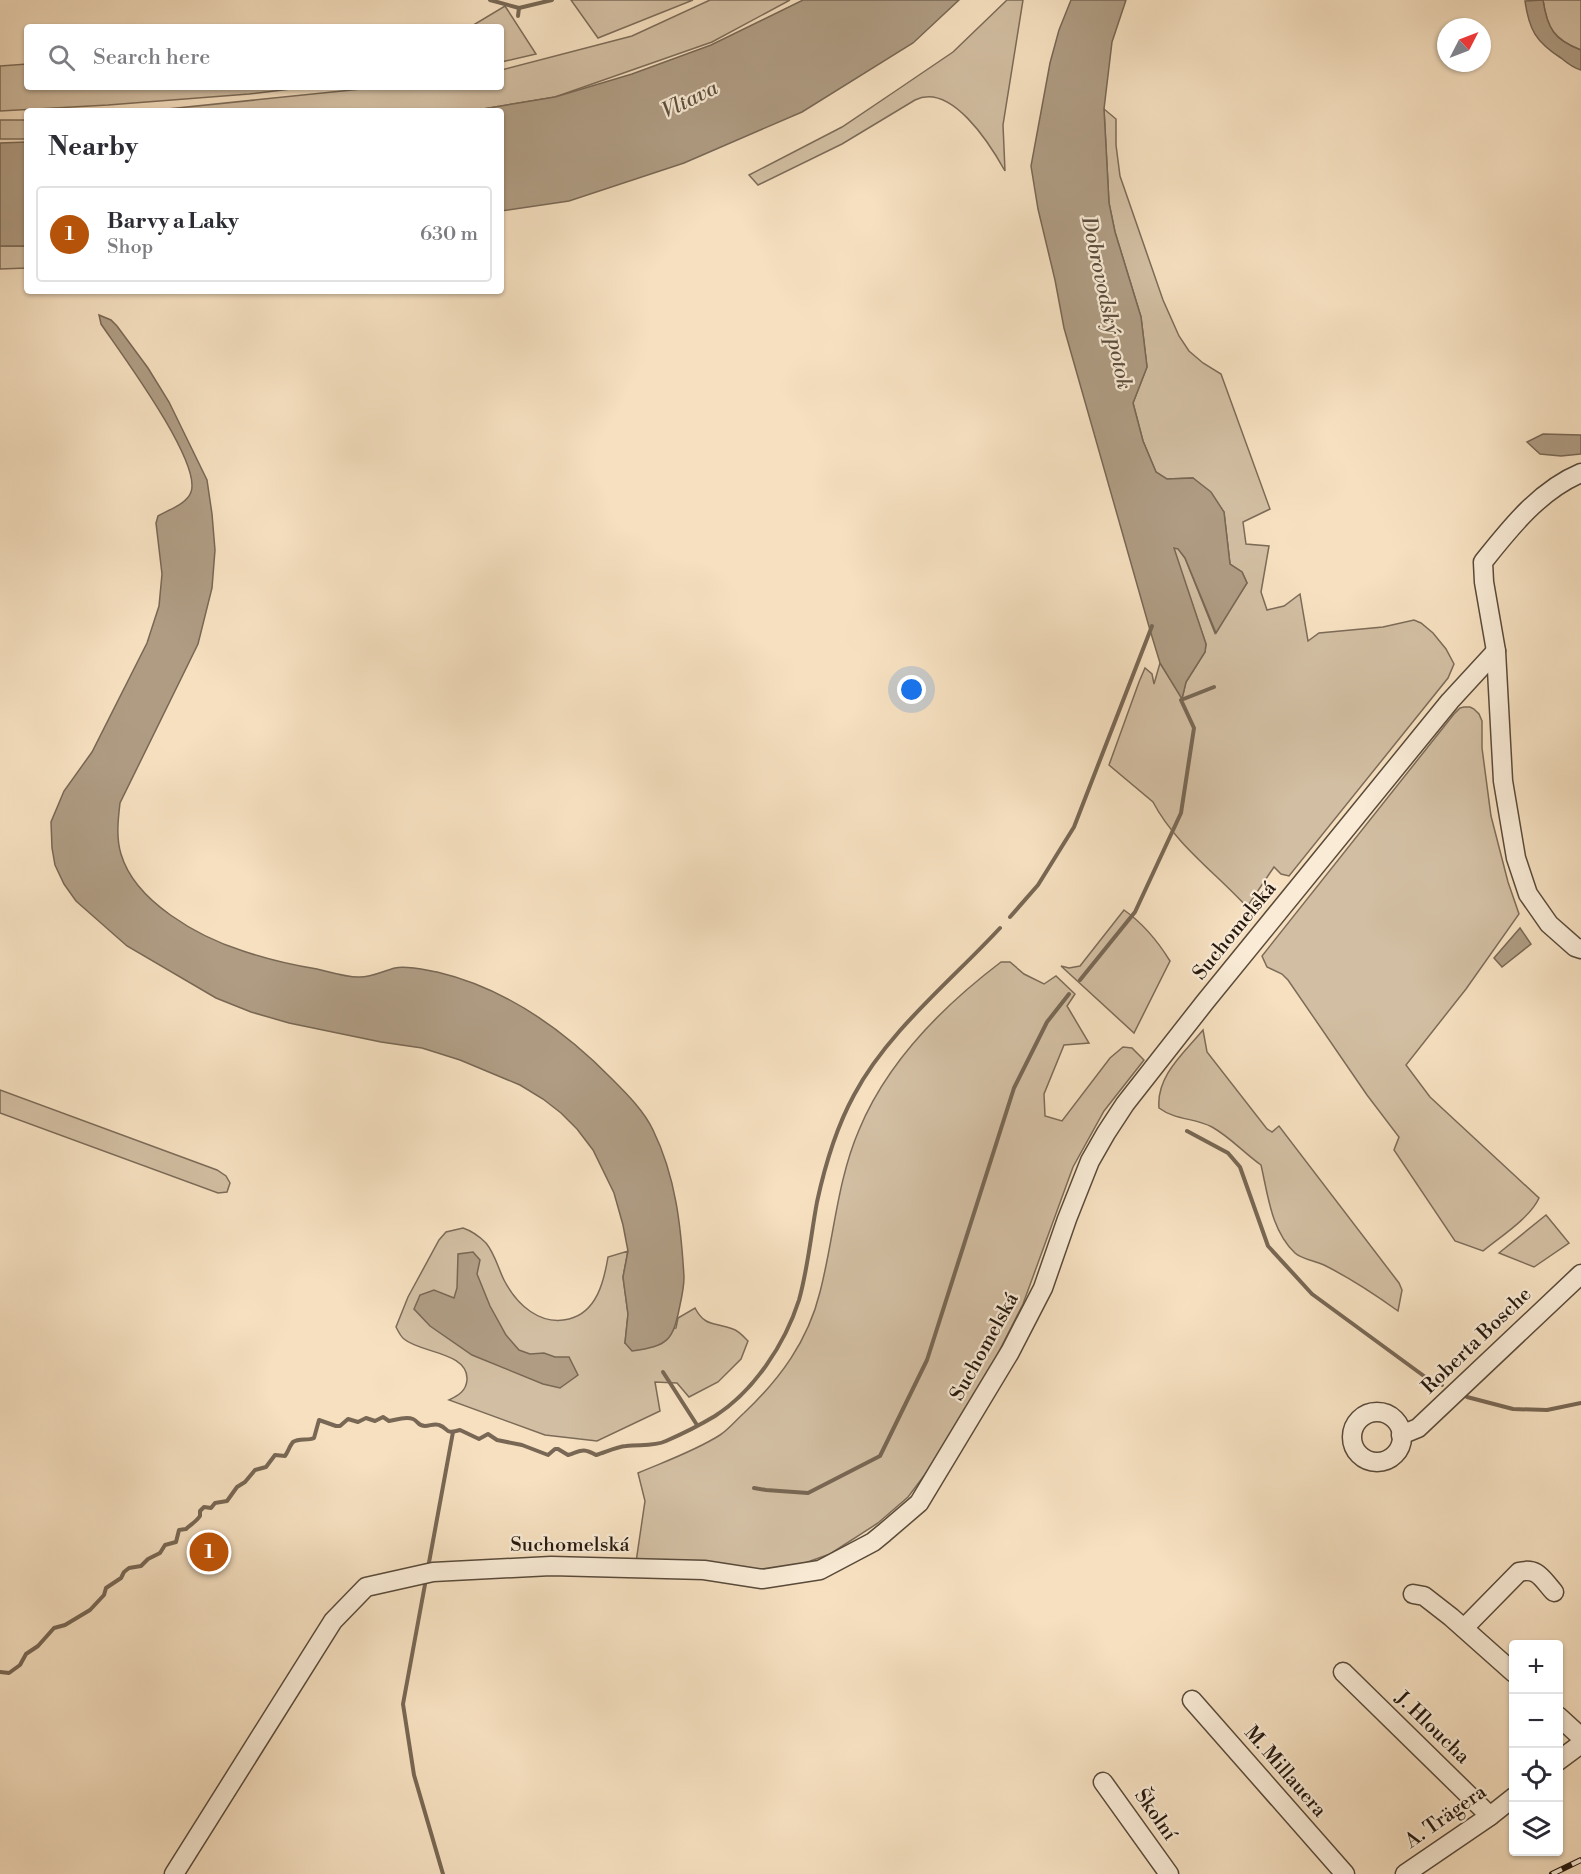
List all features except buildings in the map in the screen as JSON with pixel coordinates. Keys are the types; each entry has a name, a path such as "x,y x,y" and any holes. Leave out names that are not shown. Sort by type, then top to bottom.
{"street":[{"path":"1581,472 1552,489 1528,511 1484,562 1484,582 1496,651 1503,781 1516,858 1528,894 1549,924 1575,947 1581,949"},
{"name":"Suchomelská","path":"174,1874 333,1621 366,1587 428,1573 551,1566 704,1570 762,1579 820,1570 873,1542 919,1503 1010,1352 1043,1288 1086,1171 1106,1133 1205,1002 1450,701 1496,651"},
{"name":"Roberta Bosche","path":"1401,1435 1418,1428 1581,1274"},
{"path":"1464,1628 1519,1572 1529,1569 1537,1572 1554,1592"},
{"path":"1413,1594 1424,1596 1509,1668"},
{"name":"J. Hloucha","path":"1343,1672 1490,1816"},
{"name":"M. Millauera","path":"1192,1700 1345,1874"},
{"path":"1563,1721 1581,1737"},
{"path":"1563,1757 1581,1744"},
{"name":"Školní","path":"1103,1782 1169,1874"},
{"name":"A. Trägera","path":"1405,1874 1509,1801"}],"shaded area":[{"path":"571,0 693,0 598,38"},
{"path":"710,0 790,0 712,42 555,97 489,108 177,108 352,90 504,90 504,69 632,36"},
{"path":"1007,0 1023,0 1003,125 1005,171 990,146 968,119 955,107 942,100 929,97 915,100 842,144 758,185 749,175 842,127 897,90 953,52"},
{"path":"1543,0 1581,0 1581,50 1564,42 1553,32"},
{"path":"505,6 536,54 504,61 504,24 475,24"},
{"path":"24,64 24,90 282,90 108,105 0,111 0,66"},
{"path":"1104,109 1116,119 1116,145 1120,176 1163,300 1179,336 1189,351 1221,374 1270,509 1243,522 1246,544 1269,546 1261,592 1267,610 1284,606 1300,594 1308,641 1319,633 1383,627 1414,620 1433,633 1454,664 1448,678 1289,876 1281,874 1274,867 1247,907 1184,845 1153,802 1109,765 1145,668 1152,674 1154,684 1160,663 1182,698 1186,682 1205,652 1206,644 1173,548 1178,548 1185,558 1215,633 1247,583 1242,572 1230,564 1224,512 1193,478 1166,479 1156,472 1143,441 1133,403 1147,367 1141,317 1115,232 1109,203"},
{"path":"0,120 24,120 24,139 0,139"},
{"path":"0,246 24,246 24,268 0,269"},
{"path":"1464,707 1474,709 1482,721 1482,748 1491,816 1519,914 1466,989 1406,1065 1430,1097 1539,1198 1522,1220 1483,1251 1455,1241 1394,1150 1399,1137 1367,1095 1288,980 1282,974 1267,967 1262,956 1454,714"},
{"path":"1124,910 1150,933 1170,961 1134,1033 1061,966 1069,968 1080,966"},
{"path":"1001,962 1010,962 1024,974 1044,984 1056,976 1075,994 1067,1006 1089,1043 1064,1045 1044,1094 1045,1116 1062,1121 1110,1058 1123,1047 1132,1048 1144,1060 1104,1111 1073,1167 1023,1304 979,1391 945,1448 908,1497 878,1523 830,1554 774,1574 636,1562 645,1501 638,1473 690,1451 720,1435 757,1400 781,1373 800,1343 815,1310 846,1169 859,1130 871,1105 885,1081 919,1037 958,997"},
{"path":"1203,1030 1207,1052 1267,1129 1272,1132 1279,1126 1399,1283 1402,1290 1398,1311 1344,1276 1295,1253 1287,1244 1276,1223 1261,1165 1212,1127 1172,1115 1159,1108 1159,1096 1167,1075"},
{"path":"0,1090 217,1170 226,1176 230,1183 227,1192 218,1193 0,1113"},
{"path":"1546,1215 1569,1243 1534,1267 1499,1253"},
{"path":"463,1228 486,1243 504,1280 516,1298 530,1312 548,1319 569,1319 586,1310 598,1294 608,1257 628,1251 623,1277 628,1314 625,1343 676,1328 678,1318 695,1308 706,1321 735,1330 748,1341 741,1359 718,1382 689,1397 677,1383 655,1382 660,1411 597,1441 545,1435 449,1400 464,1390 467,1380 466,1371 452,1358 411,1344 404,1339 396,1327 408,1297 439,1240 446,1232"}],"water":[{"name":"Vltava","path":"803,0 959,0 913,43 802,112 684,163 569,201 504,211 504,108 489,108 555,97 632,74 711,45"},
{"path":"1071,0 1126,0 1112,42 1104,109 1109,203 1115,232 1141,317 1147,367 1133,403 1143,441 1156,472 1167,479 1193,478 1211,492 1224,512 1230,564 1242,572 1247,583 1216,633 1185,558 1178,549 1174,548 1206,644 1205,652 1186,682 1182,699 1160,663 1064,328 1031,166 1050,63 1059,30"},
{"path":"1543,0 1553,32 1564,42 1581,50 1581,70 1552,52 1535,34 1525,1"},
{"path":"24,142 24,246 0,246 0,143"},
{"path":"99,315 111,320 117,326 148,368 169,402 207,480 215,550 212,588 198,644 120,803 118,842 128,871 154,902 171,915 207,937 226,945 270,959 348,976 367,976 405,967 462,979 510,1000 574,1044 629,1097 645,1116 667,1166 679,1221 684,1281 675,1327 667,1340 661,1344 632,1351 625,1343 628,1314 623,1277 628,1251 614,1193 593,1150 577,1129 543,1099 520,1085 460,1060 422,1048 289,1023 251,1012 216,998 127,946 76,901 64,884 55,865 51,822 64,791 92,752 147,643 159,606 162,574 156,523 158,516 181,503 191,492 191,477 172,433 141,382 101,324"},
{"path":"1543,434 1581,435 1581,454 1561,456 1540,454 1527,442"},
{"path":"1520,928 1531,944 1502,967 1494,958"},
{"path":"473,1252 480,1260 477,1274 490,1306 506,1335 519,1350 530,1354 544,1353 555,1357 569,1357 578,1375 560,1388 543,1384 472,1355 430,1326 414,1309 420,1295 434,1290 454,1298 457,1288 458,1254"}],"waterway":[{"path":"490,0 519,8 552,0"},
{"path":"518,16 519,8"},
{"name":"Dobrovodský potok","path":"1010,917 1038,885 1074,827 1152,626"},
{"path":"1080,980 1135,912 1181,813 1194,728 1181,700 1214,687"},
{"name":"Dobrovodský potok","path":"0,1672 9,1673 20,1665 26,1654 38,1646 54,1628 65,1625 90,1610 104,1595 106,1588 121,1578 129,1568 141,1566 148,1559 160,1553 165,1545 176,1542 179,1530 186,1529 195,1522 204,1507 211,1508 215,1503 227,1501 237,1487 245,1482 255,1470 266,1467 275,1455 285,1456 293,1442 314,1438 319,1420 340,1426 348,1419 358,1422 366,1418 375,1421 383,1417 389,1421 410,1418 423,1426 437,1424 449,1431 460,1430 479,1439 488,1434 497,1440 522,1445 548,1455 555,1449 568,1455 584,1450 596,1455 631,1445 661,1443 703,1423 729,1406 743,1394 766,1365 793,1317 805,1276 824,1174 836,1134 854,1095 884,1049 902,1028 1000,928"},
{"path":"754,1488 808,1493 880,1456 927,1360 1014,1088 1047,1022 1069,994"},
{"path":"1187,1131 1228,1153 1240,1167 1268,1246 1312,1294 1428,1379 1442,1385"},
{"path":"663,1372 697,1425"},
{"path":"1467,1397 1513,1409 1547,1410 1581,1403"},
{"path":"428,1568 453,1432"},
{"path":"426,1579 403,1704 414,1775 443,1874"}],"railway":[{"path":"1552,1874 1581,1860"}],"place":[{"name":"Barvy a Laky","path":"209,1552"}]}
